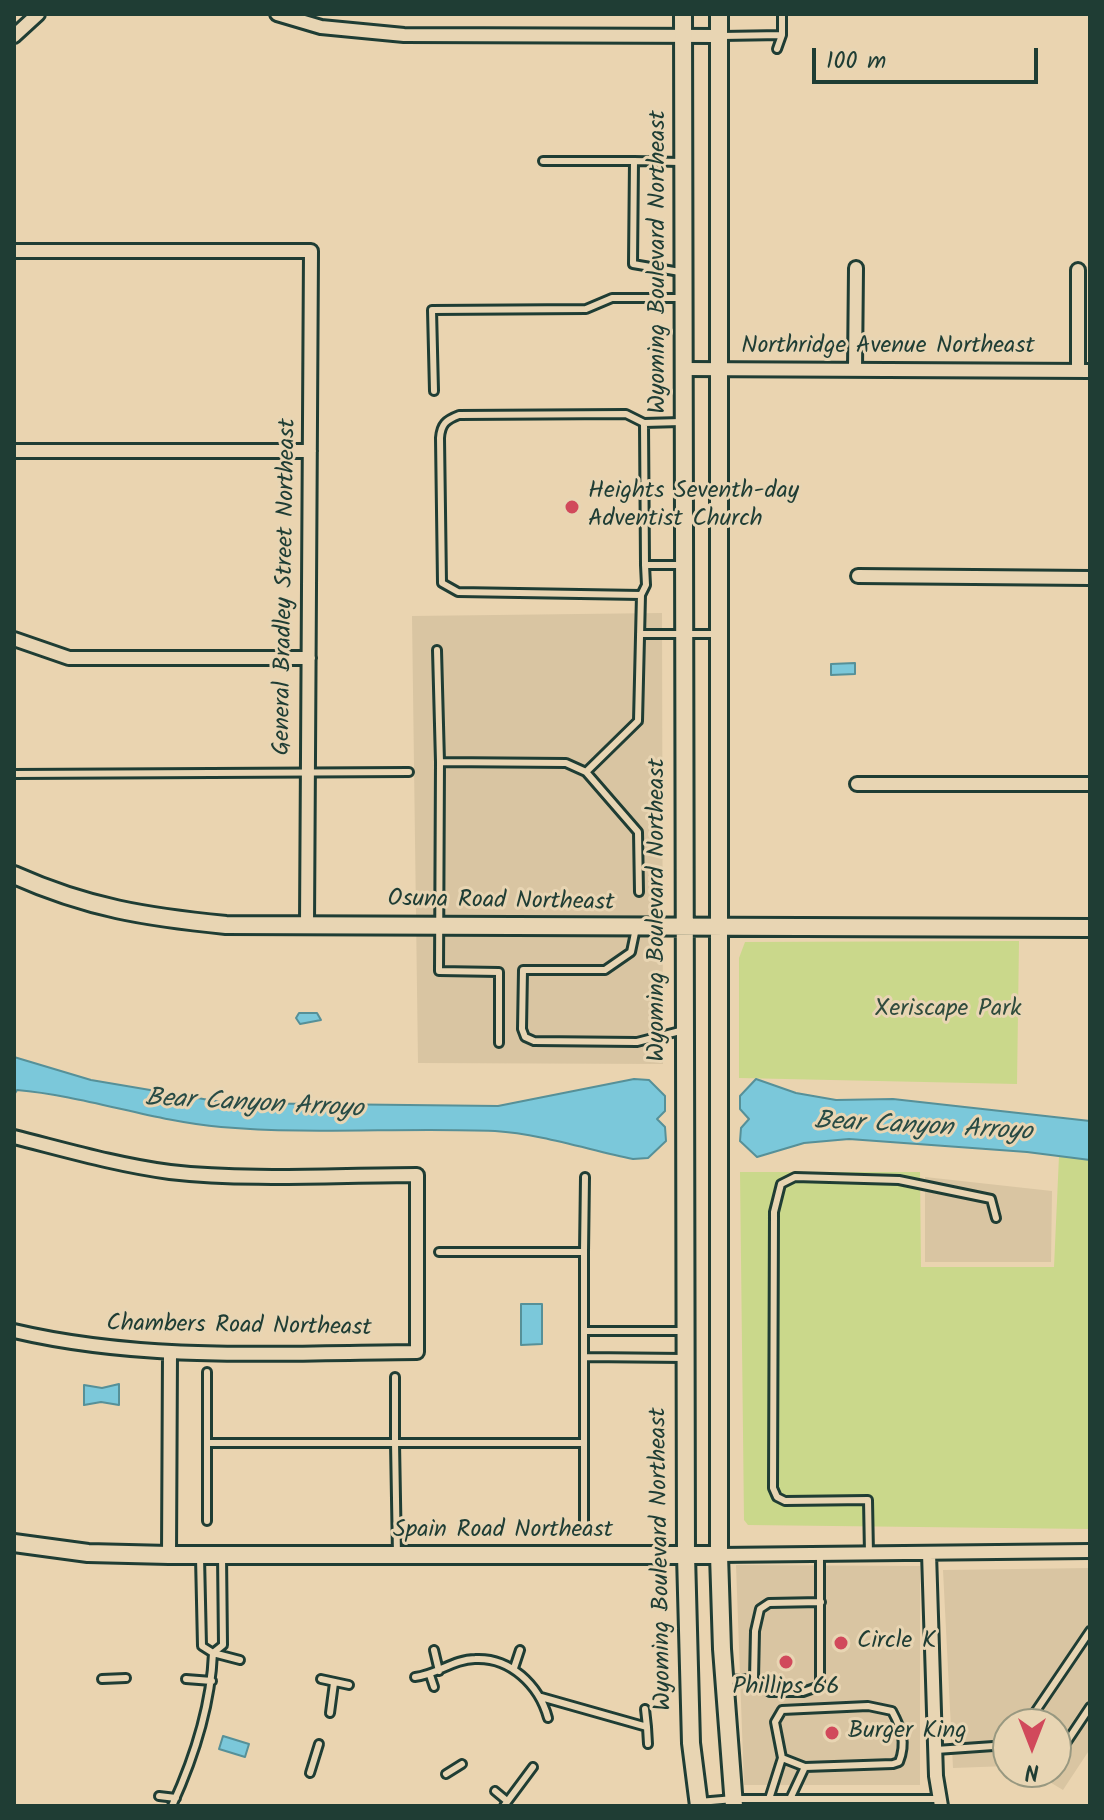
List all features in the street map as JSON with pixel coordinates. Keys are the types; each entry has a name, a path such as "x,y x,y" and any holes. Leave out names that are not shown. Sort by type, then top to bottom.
{"main road":[{"name":"Wyoming Boulevard Northeast","path":"683,14 684,1358 691,1730 699,1804"},
{"path":"719,14 719,1555 724,1680 734,1802"},
{"name":"Osuna Road Northeast","path":"14,875 59,895 120,913 226,925 684,929 1090,928"},
{"name":"Spain Road Northeast","path":"14,1543 88,1553 200,1556 719,1555"}],"street":[{"path":"14,36 38,14"},
{"path":"277,14 321,27 404,35 719,36"},
{"name":"General Bradley Street Northeast","path":"14,251 311,251 307,924"},
{"path":"855,370 856,268"},
{"path":"1078,270 1084,371"},
{"name":"Northridge Avenue Northeast","path":"685,369 1084,371"},
{"path":"14,451 310,451"},
{"path":"858,576 1090,578"},
{"path":"14,639 69,658 309,658"},
{"path":"857,784 1090,784"},
{"name":"Chambers Road Northeast","path":"14,1137 108,1162 171,1172 216,1175 417,1175 417,1352 170,1353 104,1349 14,1331"},
{"path":"169,1555 170,1353"},
{"name":"Spain Road Northeast","path":"719,1555 1090,1551"},
{"path":"929,1553 940,1802"}],"lane":[{"path":"777,49 782,35 782,14"},
{"path":"719,36 782,35"},
{"path":"543,161 682,162"},
{"path":"634,161 633,264 684,272"},
{"path":"434,391 432,310 586,309 612,298 684,298"},
{"path":"641,595 458,592 442,583 440,438 444,423 459,415 626,414 644,423 684,422"},
{"path":"586,772 638,721 641,595 646,585 644,423"},
{"path":"645,565 683,565"},
{"path":"640,634 720,634"},
{"path":"437,650 439,971 499,972 499,1043"},
{"path":"440,762 566,763 586,772 638,832 639,892"},
{"path":"14,774 409,772"},
{"path":"636,928 631,952 605,970 523,970 525,1037 534,1041 637,1042 684,1030"},
{"path":"584,1522 585,1177"},
{"path":"869,1554 868,1500 785,1501 777,1497 773,1488 774,1212 781,1184 795,1177 899,1180 991,1199 996,1218"},
{"path":"439,1252 584,1252"},
{"path":"584,1331 684,1331"},
{"path":"584,1357 684,1358"},
{"path":"207,1372 207,1521"},
{"path":"395,1377 397,1557"},
{"path":"207,1443 584,1443"},
{"path":"724,1680 754,1679 770,1692 803,1692 820,1686 820,1554"},
{"path":"172,1806 195,1750 212,1681 213,1653 223,1645 222,1555"},
{"path":"200,1556 202,1646 213,1653 240,1660"},
{"path":"754,1679 755,1631 760,1609 769,1603 821,1602"},
{"path":"1038,1708 1090,1631"},
{"path":"434,1650 439,1671"},
{"path":"514,1668 520,1650"},
{"path":"415,1677 430,1675 475,1658 514,1668 541,1697 548,1718"},
{"path":"430,1675 434,1687"},
{"path":"102,1679 126,1678"},
{"path":"186,1679 212,1681"},
{"path":"321,1679 349,1685"},
{"path":"330,1713 334,1683"},
{"path":"769,1799 782,1758 775,1722 782,1710 776,1692"},
{"path":"541,1697 647,1727"},
{"path":"782,1710 868,1706 892,1711 904,1745 899,1762 893,1764 805,1767 782,1758"},
{"path":"1072,1734 1090,1707"},
{"path":"645,1709 648,1744"},
{"path":"310,1773 319,1744"},
{"path":"936,1750 992,1746"},
{"path":"446,1774 462,1764"},
{"path":"495,1791 506,1804 533,1767"},
{"path":"790,1799 805,1767"},
{"path":"159,1796 176,1798"},
{"path":"699,1804 769,1799 940,1802"}],"shaded area":[{"path":"662,613 663,1064 418,1063 412,616"},
{"path":"925,1177 1052,1191 1051,1262 925,1262"},
{"path":"736,1565 920,1566 920,1785 744,1785"},
{"path":"1090,1568 1090,1749 1072,1776 1072,1708 992,1708 992,1767 953,1768 943,1570"}],"green space":[{"name":"Xeriscape Park","path":"1019,941 1017,1084 739,1078 739,958 745,942"},
{"path":"1059,1156 1090,1160 1090,1529 748,1525 744,1520 740,1172 920,1172 921,1267 1054,1267"}],"water":[{"path":"855,663 855,674 831,675 831,664"},
{"path":"299,1013 317,1013 321,1020 300,1024 296,1018"},
{"name":"Bear Canyon Arroyo","path":"14,1057 91,1080 227,1103 498,1106 634,1079 649,1080 665,1096 665,1111 657,1119 665,1127 666,1141 648,1158 633,1159 547,1139 495,1131 289,1130 195,1124 68,1097 17,1090 14,1095"},
{"name":"Bear Canyon Arroyo","path":"756,1079 796,1093 836,1100 893,1099 1090,1121 1090,1160 1027,1152 849,1139 804,1143 757,1157 740,1141 741,1128 749,1119 740,1109 740,1096"},
{"path":"521,1304 542,1304 542,1344 521,1345"},
{"path":"119,1384 119,1405 101,1402 84,1405 84,1385 102,1388"},
{"path":"223,1736 249,1744 245,1757 219,1749"}],"place":[{"name":"Heights Seventh-day Adventist Church","path":"572,507"},
{"name":"Circle K","path":"841,1643"},
{"name":"Phillips 66","path":"786,1662"},
{"name":"Burger King","path":"832,1733"}]}
